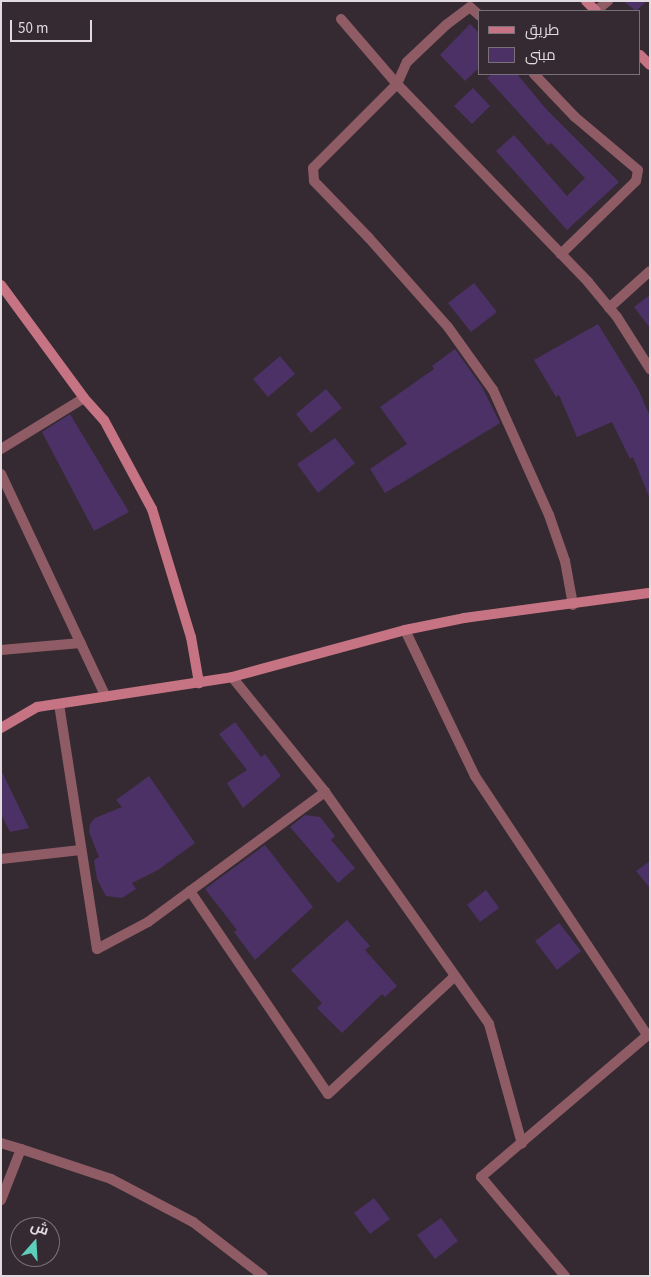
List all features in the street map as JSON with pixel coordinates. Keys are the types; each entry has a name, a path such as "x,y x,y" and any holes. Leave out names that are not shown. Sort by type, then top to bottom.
{"street":[{"path":"586,1 595,10"},
{"path":"597,10 608,1"},
{"path":"473,4 422,45 407,62 397,84 313,168 311,174 314,181 369,238 448,327 493,390 549,515 565,561 573,605"},
{"path":"341,19 397,84 561,254 609,308 650,368"},
{"path":"641,56 650,66"},
{"path":"535,75 575,117 638,170 636,181 561,254"},
{"path":"609,308 650,271"},
{"path":"1,285 84,398 104,420 152,510 191,637 199,683"},
{"path":"1,449 84,398"},
{"path":"1,474 106,697"},
{"path":"1,728 37,707 232,677 405,630 464,618 573,605 650,593"},
{"path":"405,630 475,776 648,1034 481,1178 565,1276"},
{"path":"1,650 81,644"},
{"path":"232,677 326,792 489,1024 522,1144"},
{"path":"60,704 80,850 97,949 148,922 326,792"},
{"path":"1,858 80,850"},
{"path":"190,891 328,1094 455,976"},
{"path":"1,1143 111,1179 193,1222 262,1276"},
{"path":"1,1200 21,1149"}],"building":[{"path":"623,1 647,1 637,10"},
{"path":"470,24 478,32 478,69 465,81 440,55"},
{"path":"491,75 518,75 546,109 619,182 567,230 496,151 514,135 567,196 585,178 551,143 548,145 487,78"},
{"path":"473,88 490,106 472,124 454,106"},
{"path":"474,283 497,312 471,332 448,303"},
{"path":"650,295 650,328 634,307"},
{"path":"598,324 638,389 650,416 650,499 633,457 630,459 612,422 577,437 559,395 556,397 534,360"},
{"path":"455,349 482,387 500,423 385,493 370,469 407,444 380,407 434,369 432,366"},
{"path":"280,356 295,374 268,397 253,379"},
{"path":"326,389 342,408 311,433 296,414"},
{"path":"70,414 129,512 94,531 42,432"},
{"path":"335,438 355,463 318,493 297,464"},
{"path":"235,722 261,757 265,754 281,776 243,808 227,783 247,770 219,734"},
{"path":"1,770 29,828 10,832 1,814"},
{"path":"149,776 195,843 158,870 132,883 136,889 122,898 106,896 97,879 94,860 99,857 89,832 90,824 95,818 122,807 116,800"},
{"path":"305,815 320,817 335,836 331,840 355,868 338,883 290,827"},
{"path":"265,845 313,907 255,960 234,932 237,930 205,889"},
{"path":"650,861 650,888 636,871"},
{"path":"486,890 499,908 480,922 467,905"},
{"path":"347,920 370,946 365,950 397,986 385,997 382,994 342,1033 317,1008 322,1003 291,970"},
{"path":"559,923 581,951 557,970 535,941"},
{"path":"374,1198 390,1219 370,1234 354,1213"},
{"path":"441,1218 458,1241 435,1259 417,1235"}]}
